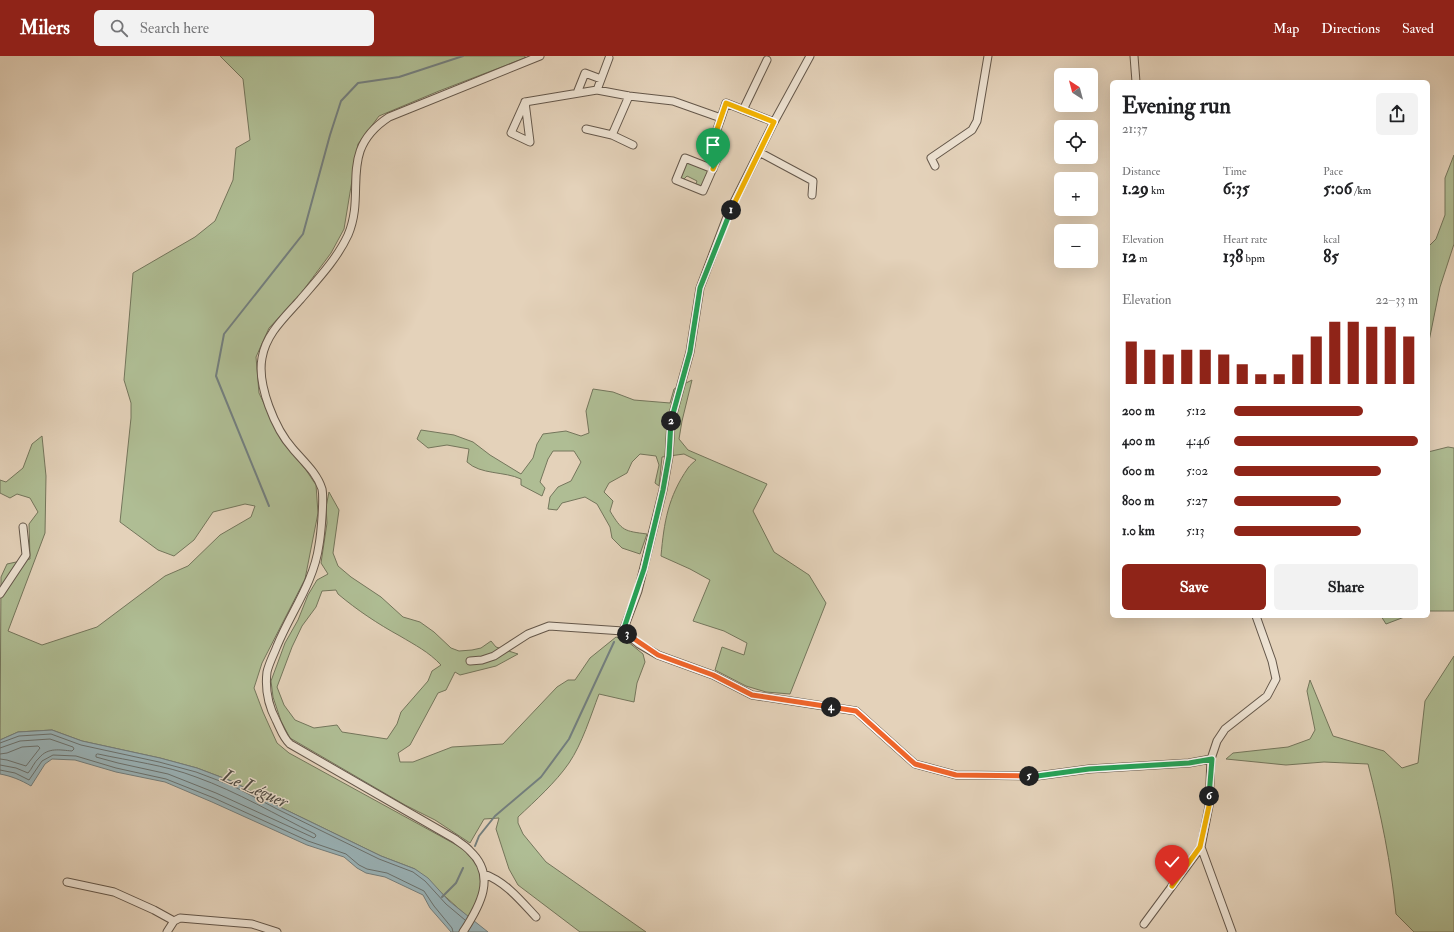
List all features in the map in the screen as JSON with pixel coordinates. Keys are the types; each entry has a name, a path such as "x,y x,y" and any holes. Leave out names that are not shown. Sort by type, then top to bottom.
{"street":[{"path":"463,932 475,914 482,893 484,874 480,863 469,849 455,839 290,744 286,740 272,713 267,694 268,670 313,572 319,546 323,496 319,482 311,468 293,449 282,434 267,399 263,385 261,360 263,351 273,330 324,272 344,244 353,217 358,159 362,146 370,132 378,124 389,117 540,56"},
{"path":"623,631 644,569 663,490 669,456 671,421 690,352 700,288 728,214 774,122 810,56"},
{"path":"935,166 931,158 972,130 977,121 988,56"},
{"path":"1134,56 1136,80"},
{"path":"596,90 610,58"},
{"path":"744,110 767,60"},
{"path":"577,93 585,73 601,79"},
{"path":"525,102 596,90 629,96 673,101 721,118"},
{"path":"612,135 629,96"},
{"path":"525,102 528,122 530,142 511,133 525,102"},
{"path":"713,169 685,158 676,180 703,191 713,169 721,150 714,138 726,103 774,122"},
{"path":"586,129 612,135 633,145"},
{"path":"759,152 813,181 812,195"},
{"path":"0,594 26,555 23,527"},
{"path":"1144,924 1200,847 1209,806 1212,759 1217,741 1224,729 1267,696 1276,679 1272,661 1257,618"},
{"path":"470,661 482,660 494,656 528,634 549,626 623,631 658,655 707,672 752,695 856,711 915,764 956,775 1037,776 1089,769 1189,763 1212,759"},
{"path":"1200,847 1232,932"},
{"path":"484,874 495,878 509,889 536,917"},
{"path":"67,882 114,892 154,910 174,921"},
{"path":"166,932 174,921 180,918 252,924 277,932"}],"green space":[{"path":"220,56 525,56 525,58 379,116 358,144 344,229 331,253 299,296 269,328 256,357 259,393 281,440 306,470 316,485 318,513 305,579 262,663 254,688 263,712 277,743 289,753 462,848 471,857 477,866 481,881 478,897 469,918 415,869 381,856 278,806 234,782 197,768 160,758 82,741 52,730 18,732 0,740 1,577 7,564 30,559 29,524 38,512 30,498 17,494 10,498 0,493 0,480 6,482 23,468 32,444 42,436 46,476 45,533 8,631 42,645 97,627 165,576 188,566 220,535 251,517 255,506 245,504 213,512 194,540 174,556 158,550 120,522 131,418 131,403 124,380 133,273 195,237 215,221 233,180 236,148 250,140 243,79"},
{"path":"1454,155 1454,244 1440,287 1430,336 1430,245 1436,239 1445,215 1445,178"},
{"path":"688,163 706,170 708,173 703,186 695,186 697,181 687,176 683,180 681,176 686,164"},
{"path":"692,380 679,439 688,450 767,484 753,511 774,552 809,575 826,603 790,694 766,692 746,686 715,670 722,647 744,655 747,643 724,631 693,621 710,580 661,556 664,532 671,500 681,479 696,460 684,454 662,457 659,486 655,483 659,465 656,456 640,454 632,462 627,473 609,483 604,492 613,501 610,511 618,523 628,531 647,534 640,554 622,548 612,538 610,527 597,504 585,497 562,503 557,510 548,509 550,497 558,487 571,481 581,462 574,451 553,451 548,459 540,482 545,488 542,496 521,485 521,479 486,471 473,466 467,462 469,449 447,445 428,448 417,439 421,430 454,435 473,442 490,455 521,474 533,458 537,444 543,434 566,431 581,436 589,433 586,411 593,389 613,392 634,400 670,403 674,389"},
{"path":"1448,447 1454,448 1454,611 1430,611 1430,452"},
{"path":"329,492 339,510 333,553 338,566 351,577 381,597 403,617 420,622 434,632 451,648 459,651 481,648 491,641 496,647 518,654 496,666 460,675 455,672 446,690 438,693 410,745 398,753 400,762 413,762 452,747 503,744 557,687 568,680 575,680 590,658 616,637 627,641 643,654 645,662 637,683 634,702 599,694 582,738 569,763 552,784 518,817 518,823 523,834 546,862 646,932 580,932 518,885 509,869 496,829 499,818 484,819 470,843 435,820 405,805 290,738 281,721 273,697 271,681 285,643 298,620 308,595 317,580 328,574 321,563 327,523 326,507","holes":["336,590 338,594 384,627 427,652 441,665 432,671 428,681 401,712 397,724 387,739 342,732 337,725 314,728 295,720 284,705 277,687 292,647 302,626 316,607 322,591"]},
{"path":"1382,618 1402,618 1386,624"},
{"path":"1454,656 1454,932 1414,932 1396,914 1385,839 1368,764 1324,762 1286,765 1226,759 1233,753 1288,747 1310,739 1315,730 1307,691 1310,680 1333,736 1384,751 1402,768 1418,763 1425,701"}],"water":[{"path":"52,730 82,741 160,758 197,768 234,782 278,806 381,856 415,869 428,878 449,901 488,932 451,932 430,908 423,895 385,877 366,873 357,868 344,857 307,845 165,782 116,772 75,760 52,759 45,764 31,786 16,778 0,774 0,740 18,732"}],"waterway":[{"path":"269,506 216,376 224,334 303,234 330,135 341,101 358,83 399,77 463,56"},
{"path":"475,846 479,836 495,816 541,777 569,739 614,642"},
{"path":"442,897 456,883 463,868"}],"route":[{"path":"713,169 721,150 714,138 726,103 774,122 728,214 700,288 690,352 671,421 669,456 663,490 644,569 623,631 658,655 713,675 760,698 856,711 915,764 956,775 1037,776 1089,769 1189,763 1212,759 1210,765 1209,806 1200,847 1172,886"}],"water label":[{"name":"Le Léguer","path":"255,789"}]}
